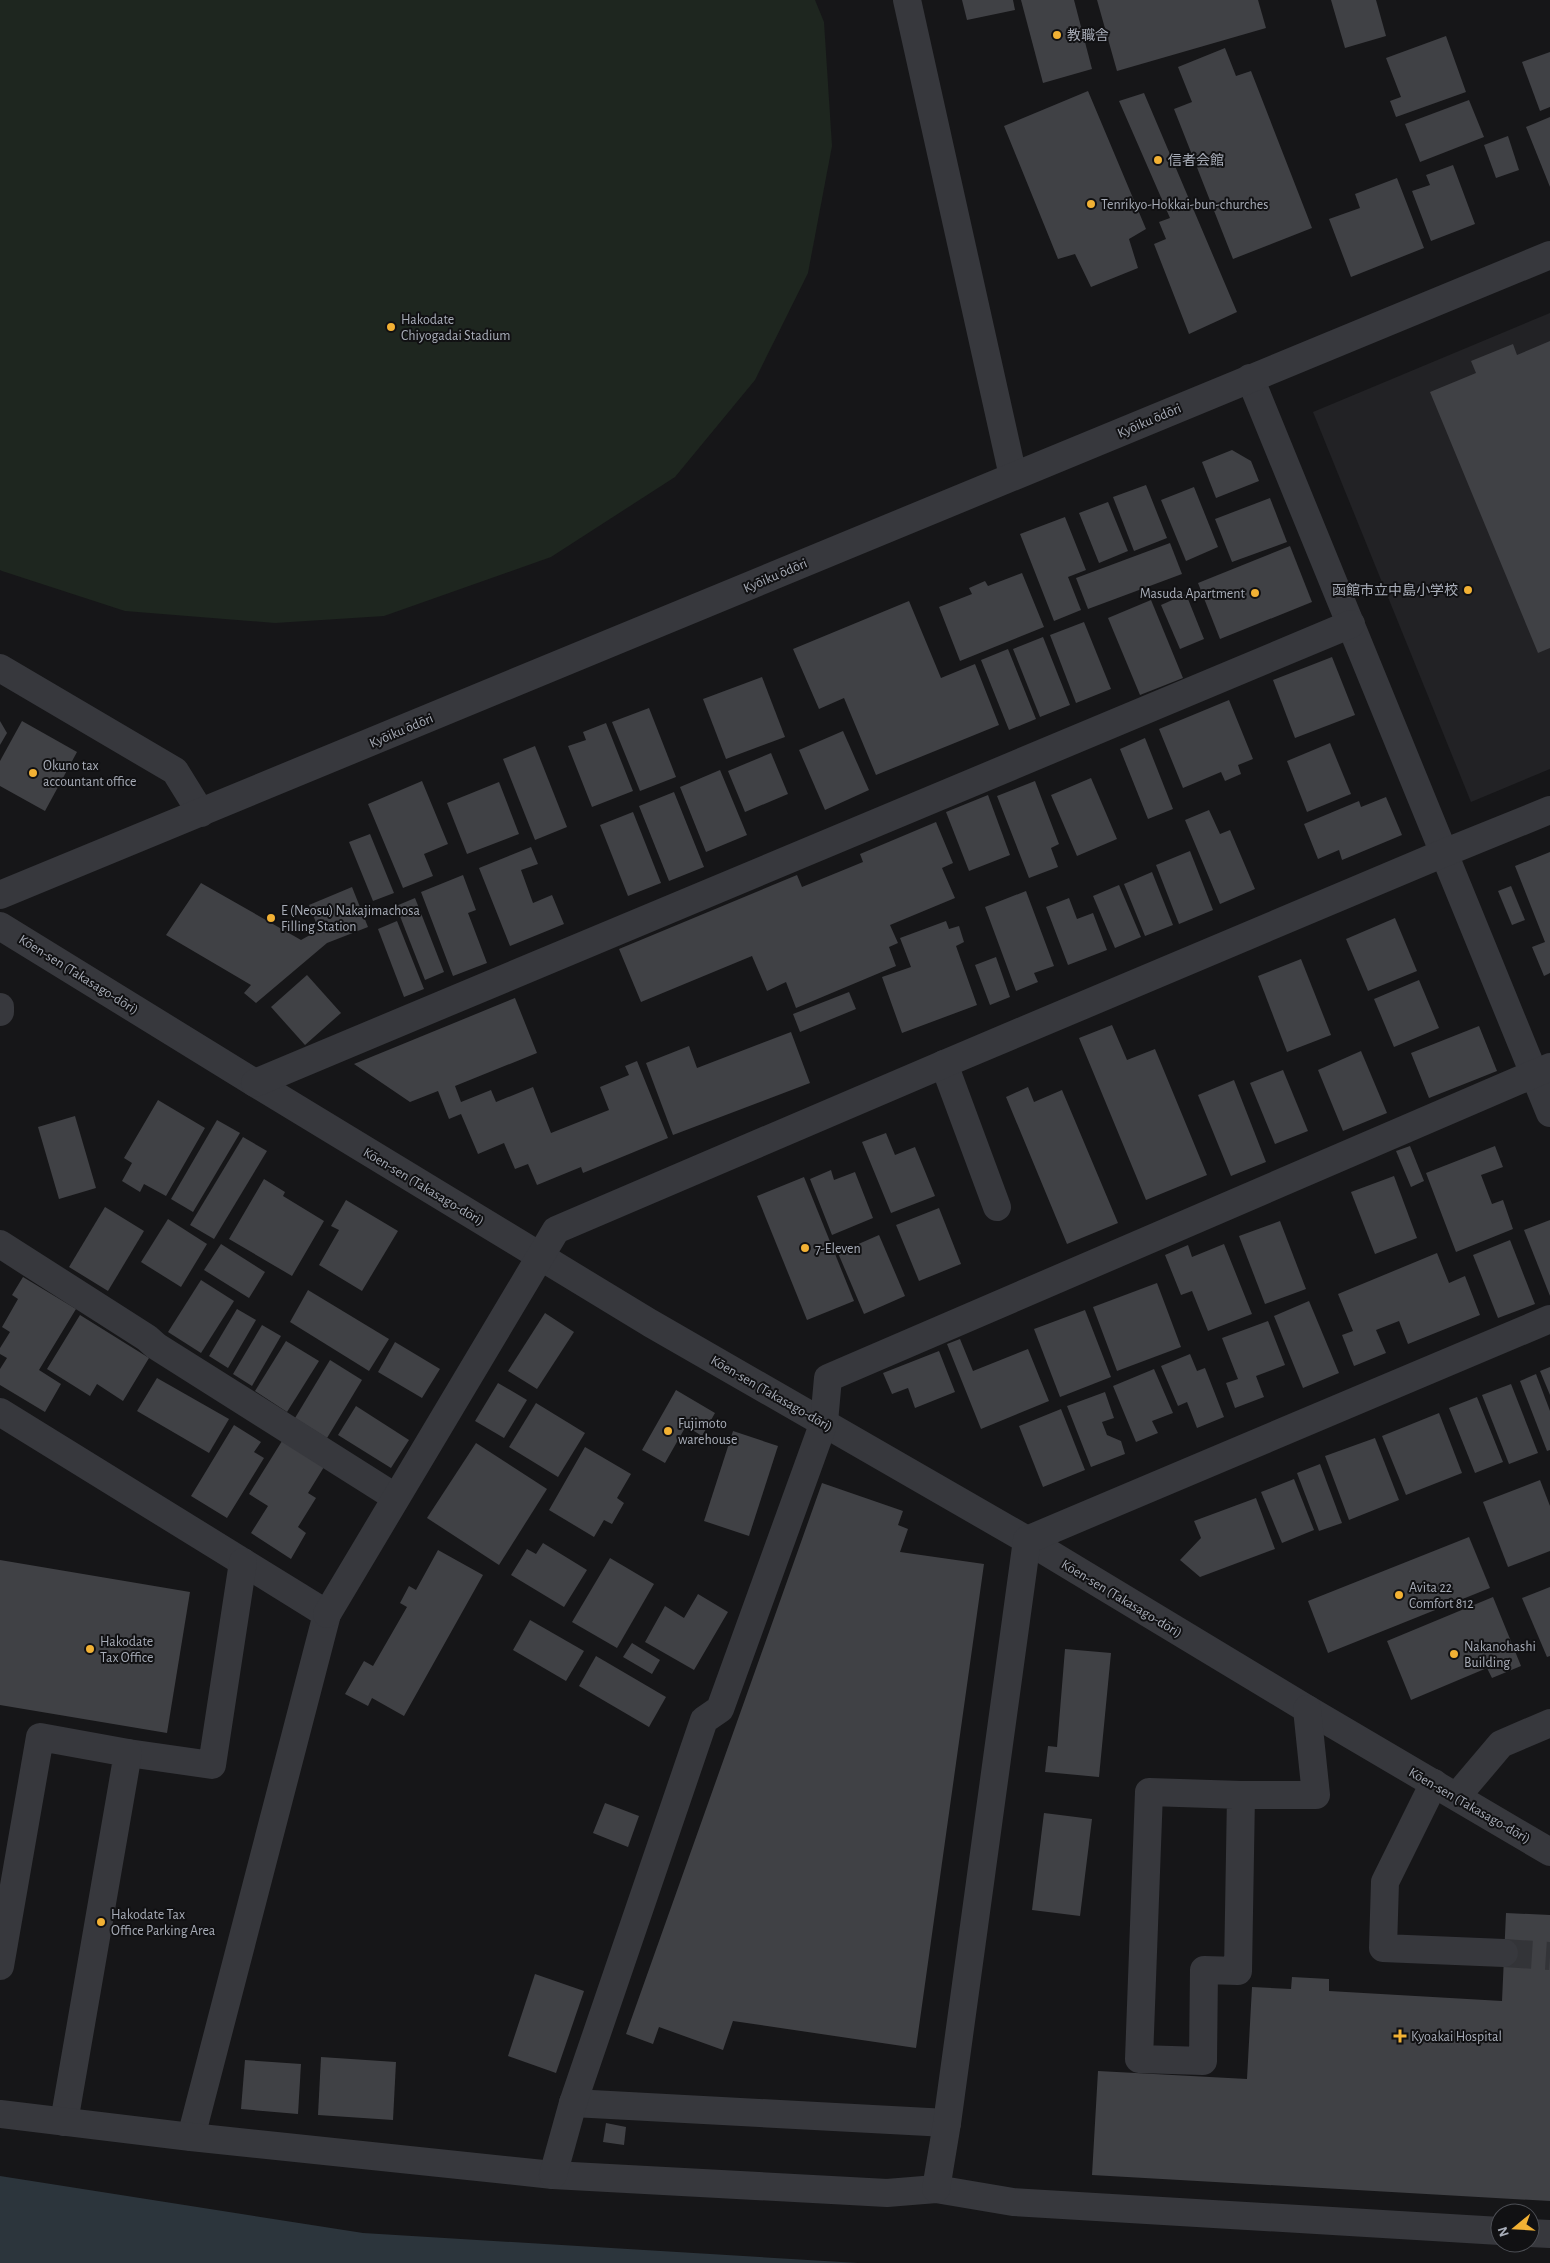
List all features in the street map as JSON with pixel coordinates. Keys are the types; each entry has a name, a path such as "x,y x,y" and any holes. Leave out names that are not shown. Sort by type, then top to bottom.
{"street":[{"path":"907,0 1013,476"},
{"name":"Kyōiku ōdōri","path":"0,895 1550,255"},
{"path":"1250,378 1444,853 1542,1071 1550,1113"},
{"path":"255,1083 1350,624"},
{"path":"0,668 175,771 201,813"},
{"path":"192,2137 327,1614 395,1497 556,1230 944,1064 1550,810"},
{"name":"Kōen-sen (Takasago-dōri)","path":"0,926 650,1323 1027,1540 1307,1709 1446,1789 1550,1852"},
{"path":"0,1007 0,1012"},
{"path":"944,1064 997,1208"},
{"path":"553,2175 573,2103 704,1720 720,1709 824,1422 828,1378 1542,1071"},
{"path":"0,1244 147,1338 156,1346 395,1497"},
{"path":"936,2189 947,2123 1027,1540 1550,1319"},
{"path":"0,1412 327,1614"},
{"path":"0,1966 40,1737 212,1766 243,1562"},
{"path":"1240,1795 1238,1971 1204,1970 1203,2061 1139,2059 1149,1792 1316,1795 1307,1709"},
{"path":"1504,1953 1383,1948 1385,1882 1446,1789 1501,1744 1550,1723"},
{"path":"64,2122 128,1753"},
{"path":"573,2103 947,2123"},
{"path":"0,2114 192,2137 553,2175 887,2193 936,2189 1013,2202 1490,2230"}],"shaded area":[{"name":"Hakodate Chiyogadai Stadium","path":"0,0 815,0 824,22 832,146 808,273 755,380 675,477 551,557 384,616 275,623 125,611 2,571 0,570"},
{"name":"函館市立中島小学校","path":"1550,313 1550,769 1471,802 1313,412"},
{"path":"0,2176 363,2233 858,2263 0,2263"}],"building":[{"path":"962,0 1013,0 1015,10 967,20"},
{"name":"教職舎","path":"1021,0 1074,0 1092,69 1043,83"},
{"path":"1097,0 1258,0 1266,28 1117,71"},
{"path":"1331,0 1376,0 1386,36 1345,48"},
{"path":"1446,36 1466,92 1396,117 1390,101 1401,97 1386,58"},
{"path":"1225,48 1236,76 1251,71 1312,228 1233,259 1174,109 1192,102 1178,67"},
{"path":"1550,52 1550,107 1540,111 1522,62"},
{"path":"1088,91 1146,229 1129,239 1138,268 1091,287 1075,254 1058,259 1004,126"},
{"name":"信者会館","path":"1144,93 1237,312 1189,334 1154,244 1166,239 1159,222 1170,218 1119,101"},
{"path":"1469,100 1484,137 1420,162 1405,124"},
{"path":"1550,117 1550,187 1526,127"},
{"path":"1508,136 1519,170 1496,178 1484,145"},
{"path":"1453,165 1475,224 1431,241 1412,191 1430,185 1426,175"},
{"path":"1397,178 1424,248 1351,277 1329,219 1360,208 1355,194"},
{"path":"1550,341 1550,648 1538,653 1430,392 1476,373 1471,361 1513,344 1517,355"},
{"path":"1232,450 1251,461 1259,481 1216,498 1202,462"},
{"path":"1146,485 1167,538 1134,551 1113,497"},
{"path":"1194,487 1218,547 1186,561 1161,500"},
{"path":"1270,498 1287,542 1232,562 1215,519"},
{"path":"1108,502 1128,551 1099,563 1079,513"},
{"path":"1065,517 1086,570 1068,577 1081,610 1054,621 1020,534"},
{"path":"1170,543 1182,574 1088,609 1076,578"},
{"name":"Masuda Apartment","path":"1290,546 1312,602 1220,639 1198,583"},
{"path":"1022,573 1044,627 960,661 939,607 972,594 969,588 985,581 988,586"},
{"path":"1186,594 1204,639 1180,649 1161,605"},
{"path":"1151,600 1183,678 1140,695 1108,618"},
{"path":"909,601 941,678 975,664 999,725 876,775 844,698 819,709 793,649"},
{"path":"1084,622 1111,689 1076,703 1050,635"},
{"path":"1043,637 1070,705 1040,717 1013,649"},
{"path":"1008,649 1036,719 1009,730 981,660"},
{"path":"1332,657 1355,715 1295,738 1273,680"},
{"path":"762,677 785,737 726,759 703,699"},
{"path":"1229,700 1253,759 1238,765 1241,774 1225,781 1221,772 1183,788 1159,729"},
{"path":"649,708 676,777 640,791 612,722"},
{"path":"0,721 7,733 0,745"},
{"name":"Okuno tax accountant office","path":"22,721 77,752 45,811 0,786 0,761"},
{"path":"606,723 633,791 592,807 568,746 586,740 583,732"},
{"path":"843,731 869,790 825,810 799,750"},
{"path":"1145,738 1173,809 1148,819 1120,749"},
{"path":"1330,743 1351,794 1307,812 1287,761"},
{"path":"535,746 567,827 535,840 503,759"},
{"path":"771,753 788,794 745,812 728,771"},
{"path":"720,770 747,835 706,852 680,787"},
{"path":"1091,778 1117,839 1077,856 1051,795"},
{"path":"422,781 448,844 424,854 433,876 403,888 368,804"},
{"path":"1035,781 1059,844 1051,848 1058,867 1029,878 997,796"},
{"path":"499,782 519,834 467,854 447,803"},
{"path":"674,792 704,867 669,881 639,806"},
{"path":"988,795 1010,855 969,871 946,812"},
{"path":"1386,797 1402,835 1342,860 1339,850 1318,859 1304,824 1359,801 1361,807"},
{"path":"1209,810 1220,834 1230,830 1255,889 1220,904 1185,820"},
{"path":"633,812 661,883 628,896 600,825"},
{"path":"936,822 953,863 942,868 955,898 890,925 898,943 889,947 896,966 796,1008 786,982 767,991 752,956 641,1002 619,949 797,875 802,887 863,862 860,854"},
{"path":"370,834 394,893 373,901 349,842"},
{"path":"531,847 538,864 521,870 533,903 552,895 564,924 510,946 479,868"},
{"path":"1190,851 1213,910 1179,924 1156,865"},
{"path":"1550,852 1550,973 1544,976 1532,947 1545,942 1515,866"},
{"path":"1152,872 1173,925 1145,936 1124,884"},
{"path":"463,875 476,910 468,913 487,963 453,976 421,892"},
{"path":"201,883 301,940 319,930 309,905 352,887 368,927 327,943 256,1003 244,993 251,985 166,935"},
{"path":"1119,885 1141,937 1115,948 1093,896"},
{"path":"1511,886 1525,920 1512,925 1498,891"},
{"path":"1026,891 1054,966 1034,973 1038,982 1016,991 985,907"},
{"path":"415,898 444,972 425,980 396,906"},
{"path":"1069,898 1077,919 1093,913 1107,950 1068,965 1046,907"},
{"path":"1395,918 1417,971 1368,991 1346,939"},
{"path":"397,921 424,989 404,997 378,929"},
{"path":"946,921 949,929 959,926 964,942 956,946 977,1005 902,1033 882,977 911,967 900,938"},
{"path":"996,957 1010,997 990,1005 975,965"},
{"path":"1301,959 1331,1035 1287,1052 1258,976"},
{"path":"307,975 341,1013 305,1045 271,1007"},
{"path":"1419,980 1439,1028 1394,1047 1374,999"},
{"path":"849,992 856,1009 800,1032 793,1014"},
{"path":"515,998 537,1053 455,1086 461,1102 491,1090 496,1102 533,1087 551,1133 609,1110 600,1087 629,1075 625,1066 637,1061 668,1138 583,1173 581,1167 537,1185 528,1164 515,1169 504,1143 478,1154 461,1114 449,1119 438,1091 410,1102 354,1064"},
{"path":"1112,1025 1127,1060 1155,1049 1207,1175 1146,1200 1079,1038"},
{"path":"1479,1026 1497,1071 1429,1098 1411,1053"},
{"path":"791,1032 810,1083 673,1135 646,1063 689,1046 697,1068"},
{"path":"1361,1051 1387,1113 1343,1131 1318,1070"},
{"path":"1283,1070 1308,1131 1275,1144 1250,1083"},
{"path":"1234,1080 1266,1162 1231,1176 1198,1095"},
{"path":"1028,1087 1034,1102 1062,1090 1118,1223 1067,1244 1006,1097"},
{"path":"158,1100 205,1128 166,1196 144,1184 140,1192 122,1181 132,1163 124,1158"},
{"path":"75,1116 96,1188 59,1199 38,1127"},
{"path":"217,1120 240,1133 193,1212 171,1199"},
{"path":"886,1133 895,1155 915,1147 935,1196 891,1213 862,1142"},
{"path":"243,1137 267,1151 214,1239 190,1225"},
{"path":"1410,1146 1424,1181 1411,1187 1396,1151"},
{"path":"1495,1146 1503,1167 1481,1175 1492,1204 1503,1200 1513,1229 1456,1252 1426,1173"},
{"path":"831,1170 834,1180 855,1172 873,1218 832,1235 810,1179"},
{"path":"1394,1176 1417,1238 1375,1254 1351,1192"},
{"name":"7-Eleven","path":"804,1177 854,1301 807,1320 757,1196"},
{"path":"264,1179 285,1192 283,1196 324,1221 292,1276 229,1239"},
{"path":"346,1200 398,1231 362,1291 319,1265 339,1230 331,1226"},
{"path":"105,1207 144,1231 108,1291 69,1267"},
{"path":"939,1208 961,1264 919,1281 896,1225"},
{"path":"168,1219 207,1244 181,1287 141,1262"},
{"path":"1550,1220 1550,1296 1524,1230"},
{"path":"1280,1221 1306,1289 1265,1304 1239,1236"},
{"path":"879,1235 905,1296 864,1314 838,1253"},
{"path":"1510,1240 1535,1304 1498,1318 1473,1255"},
{"path":"221,1244 265,1272 249,1298 204,1270"},
{"path":"1224,1244 1252,1314 1208,1331 1192,1291 1181,1295 1165,1255 1188,1245 1192,1257"},
{"path":"1437,1253 1449,1283 1465,1276 1480,1315 1408,1344 1399,1321 1376,1330 1386,1353 1354,1366 1342,1335 1353,1331 1338,1294"},
{"path":"23,1277 76,1309 39,1370 61,1384 45,1412 0,1385 0,1369 7,1358 0,1354 0,1348 10,1332 2,1327 18,1299 12,1295"},
{"path":"201,1280 234,1301 201,1353 168,1332"},
{"path":"1157,1283 1181,1347 1117,1371 1093,1307"},
{"path":"308,1290 389,1339 369,1371 290,1322"},
{"path":"1309,1301 1339,1373 1303,1388 1274,1316"},
{"path":"237,1309 256,1320 228,1368 209,1356"},
{"path":"1085,1310 1111,1377 1060,1397 1034,1329"},
{"path":"545,1313 574,1332 537,1389 508,1371"},
{"path":"80,1315 149,1358 123,1401 97,1384 90,1396 47,1369"},
{"path":"1268,1321 1285,1365 1256,1376 1264,1397 1235,1408 1226,1383 1238,1379 1222,1338"},
{"path":"262,1325 281,1336 252,1386 233,1374"},
{"path":"960,1339 973,1371 1028,1349 1049,1401 981,1429 947,1344"},
{"path":"286,1341 319,1361 287,1412 255,1391"},
{"path":"395,1342 440,1369 422,1398 378,1372"},
{"path":"939,1351 955,1392 915,1408 908,1388 892,1394 883,1373"},
{"path":"1190,1354 1197,1371 1205,1368 1224,1417 1197,1428 1187,1402 1178,1406 1161,1366"},
{"path":"330,1360 362,1380 327,1438 295,1418"},
{"path":"1550,1367 1550,1395 1540,1371"},
{"path":"1154,1369 1173,1413 1152,1421 1158,1433 1136,1442 1113,1386"},
{"path":"1536,1374 1550,1411 1550,1450 1547,1451 1520,1381"},
{"path":"157,1378 229,1419 209,1453 137,1411"},
{"path":"498,1383 527,1400 504,1438 475,1421"},
{"path":"1511,1384 1538,1453 1509,1464 1482,1395"},
{"name":"Fujimoto warehouse","path":"676,1390 715,1413 702,1436 686,1426 665,1463 642,1450"},
{"path":"1105,1392 1114,1418 1102,1422 1107,1435 1121,1441 1125,1454 1091,1467 1067,1406"},
{"path":"1477,1397 1503,1462 1475,1473 1449,1408"},
{"path":"536,1403 585,1433 558,1477 509,1447"},
{"path":"356,1406 409,1440 391,1468 338,1435"},
{"path":"1061,1409 1085,1470 1043,1487 1019,1426"},
{"path":"1439,1413 1462,1473 1406,1495 1382,1436"},
{"path":"234,1425 261,1442 254,1452 264,1458 227,1518 191,1496"},
{"path":"733,1431 778,1446 749,1536 704,1521"},
{"path":"1375,1438 1399,1500 1349,1520 1325,1456"},
{"path":"282,1441 324,1467 308,1493 316,1498 298,1527 306,1533 291,1559 251,1533 268,1506 249,1494"},
{"path":"476,1443 547,1489 499,1565 427,1518"},
{"path":"585,1447 631,1474 617,1498 624,1503 612,1524 604,1520 594,1537 549,1510"},
{"path":"1320,1464 1342,1523 1319,1531 1297,1473"},
{"path":"1294,1479 1314,1530 1282,1543 1261,1492"},
{"path":"1540,1480 1550,1506 1550,1551 1508,1567 1483,1502"},
{"path":"822,1483 903,1511 898,1525 908,1529 900,1552 984,1564 916,2048 733,2021 723,2050 659,2027 653,2044 626,2034"},
{"path":"1256,1498 1275,1549 1200,1577 1180,1560 1201,1538 1194,1521"},
{"name":"Avita 22 Comfort 812","path":"1469,1537 1490,1588 1328,1653 1308,1601"},
{"path":"543,1543 587,1570 564,1607 511,1575 527,1549 536,1554"},
{"path":"438,1550 483,1575 404,1716 372,1698 368,1706 345,1694 364,1661 373,1666 407,1607 400,1603 409,1586 416,1590"},
{"path":"610,1558 654,1584 617,1648 572,1622"},
{"name":"Hakodate Tax Office","path":"0,1560 190,1592 167,1733 0,1705"},
{"path":"1550,1587 1550,1656 1547,1657 1522,1598"},
{"path":"698,1594 728,1612 694,1670 645,1642 665,1606 684,1618"},
{"name":"Nakanohashi Building","path":"1493,1597 1521,1666 1492,1678 1487,1668 1411,1700 1387,1641"},
{"path":"530,1620 584,1651 566,1681 513,1650"},
{"path":"632,1643 660,1660 652,1674 623,1657"},
{"path":"1065,1649 1111,1653 1099,1777 1045,1772 1048,1746 1057,1747"},
{"path":"596,1656 666,1697 649,1727 579,1686"},
{"path":"605,1803 639,1816 628,1847 593,1833"},
{"path":"1044,1813 1092,1819 1080,1916 1032,1910"},
{"name":"Kyoakai Hospital","path":"1506,1913 1550,1915 1550,2201 1092,2175 1098,2071 1247,2079 1252,1987 1291,1989 1292,1977 1329,1979 1329,1991 1502,2001"},
{"path":"535,1974 584,1991 556,2073 508,2056"},
{"path":"321,2057 396,2062 393,2120 318,2115"},
{"path":"245,2060 301,2064 298,2114 241,2109"},
{"path":"606,2123 626,2127 624,2145 603,2142"}],"tunnel":[{"path":"1504,1953 1550,1956"}],"place":[{"name":"教職舎","path":"1057,35"},
{"name":"信者会館","path":"1158,160"},
{"name":"Tenrikyo-Hokkai-bun-churches","path":"1091,204"},
{"name":"Hakodate Chiyogadai Stadium","path":"391,327"},
{"name":"函館市立中島小学校","path":"1468,590"},
{"name":"Masuda Apartment","path":"1255,593"},
{"name":"Okuno tax accountant office","path":"33,773"},
{"name":"E (Neosu) Nakajimachosa Filling Station","path":"271,918"},
{"name":"7-Eleven","path":"805,1248"},
{"name":"Fujimoto warehouse","path":"668,1431"},
{"name":"Avita 22 Comfort 812","path":"1399,1595"},
{"name":"Hakodate Tax Office","path":"90,1649"},
{"name":"Nakanohashi Building","path":"1454,1654"},
{"name":"Hakodate Tax Office Parking Area","path":"101,1922"},
{"name":"Kyoakai Hospital","path":"1400,2036"}]}
